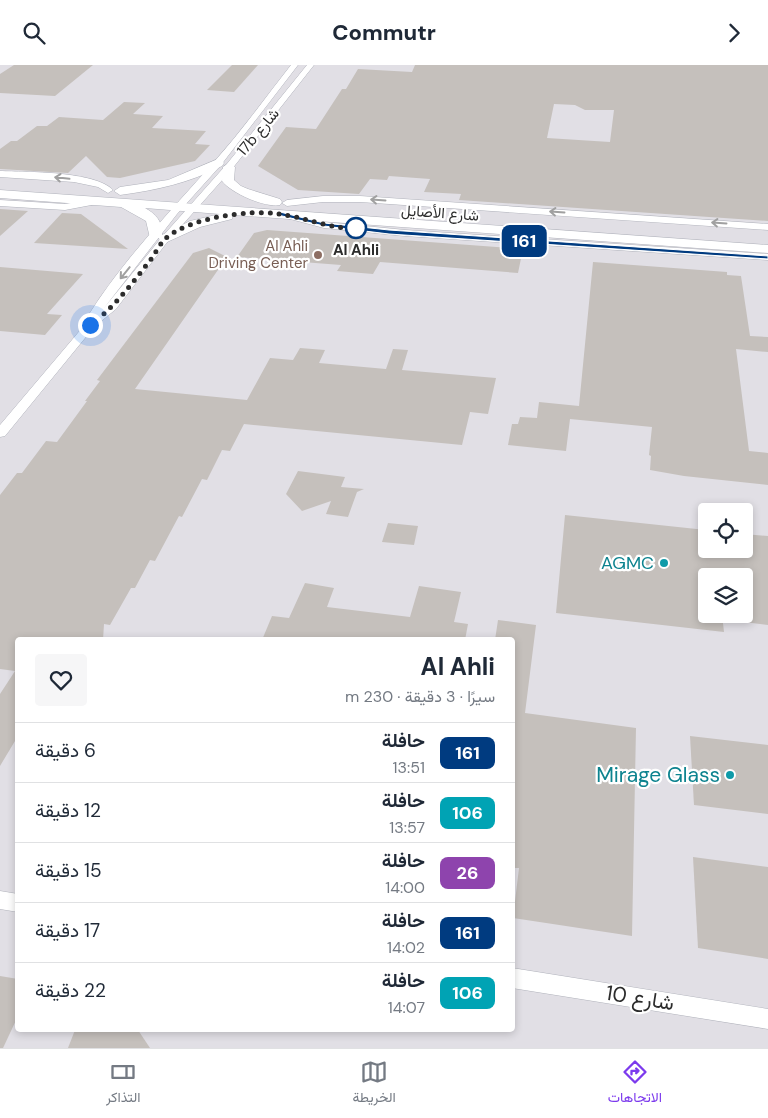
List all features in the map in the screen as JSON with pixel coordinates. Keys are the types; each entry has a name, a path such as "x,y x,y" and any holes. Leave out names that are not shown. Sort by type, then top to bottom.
{"main road":[{"path":"107,196 181,181 223,165 228,181 236,189 281,205"},
{"name":"شارع الأصايل","path":"0,183 107,196 281,205 768,236"},
{"name":"شارع الأصايل","path":"0,194 52,198 107,196 191,201 262,212 281,205 768,249"},
{"path":"52,198 81,195 191,201"},
{"path":"107,196 148,216 155,223 160,237 204,221 262,212"}],"street":[{"path":"295,65 289,80 296,84"},
{"name":"17b شارع","path":"191,201 223,165 295,65"},
{"name":"17b شارع","path":"191,201 311,65"},
{"path":"0,174 78,180 99,184 107,196 65,207 0,203"},
{"path":"281,205 323,199 360,199 768,227"},
{"path":"0,433 90,325 95,312 104,299 191,201"},
{"path":"281,205 324,225 389,232 768,257"},
{"path":"749,256 768,263"},
{"path":"0,900 15,902"},
{"name":"شارع 10","path":"515,978 768,1019"}],"shaded area":[{"path":"0,65 768,65 768,1048 0,1048"}],"building":[{"path":"14,65 93,65 55,96 0,93 0,74"},
{"path":"232,65 258,65 234,92 207,90"},
{"path":"415,65 768,65 768,221 459,200 461,194 424,192 430,179 389,176 387,180 370,179 359,194 298,190 258,166 286,127 316,129 342,89 346,89 358,69 412,72","holes":["554,104 575,105 585,110 614,110 610,142 547,138"]},
{"path":"124,102 145,103 133,114 163,116 152,128 206,131 195,144 210,145 195,161 120,178 107,177 86,156 68,173 0,169 0,149 11,141 17,141 37,126 47,126 59,117 103,120"},
{"path":"0,209 28,211 0,236"},
{"path":"62,213 81,214 128,249 34,243"},
{"path":"267,230 523,249 518,273 380,262 373,274 337,271 341,265 237,257 254,233"},
{"path":"209,248 227,257 135,389 247,400 270,358 293,360 300,348 325,350 319,363 386,369 393,349 408,350 402,370 496,378 488,414 470,412 462,445 244,424 230,451 222,450 207,480 202,479 182,517 179,516 155,561 150,560 135,588 131,588 110,625 104,624 103,637 15,637 15,671 0,669 0,495 17,473 22,473 46,441 57,442 100,381 97,380 193,253"},
{"path":"593,262 727,272 727,275 741,276 750,336 768,337 768,352 736,349 749,451 768,453 768,485 684,476 650,470 651,456 649,455 652,427 570,419 566,451 508,445 512,424 518,424 520,417 537,418 539,402 579,406"},
{"path":"0,267 83,274 47,314 62,315 45,335 0,331"},
{"path":"298,471 345,477 341,487 364,489 357,492 348,517 326,514 331,501 302,511 286,494"},
{"name":"AGMC","path":"565,515 698,529 698,558 753,558 753,535 768,536 768,625 752,623 753,568 698,568 698,623 723,623 724,632 556,613"},
{"path":"388,523 418,526 414,545 382,542"},
{"path":"305,583 334,588 327,607 410,617 419,586 461,592 454,622 468,624 466,637 263,637 272,616 289,618"},
{"path":"498,620 536,625 525,713 636,728 632,936 515,918 519,868 515,868 515,637 495,637"},
{"path":"15,671 15,741 0,766 0,694"},
{"name":"Mirage Glass","path":"690,736 768,745 768,814 694,805"},
{"path":"693,857 768,867 768,959 698,948"},
{"path":"0,976 15,978 15,1022 3,1048 0,1048"},
{"path":"74,1032 139,1032 150,1048 68,1048"}],"bus line":[{"name":"161","path":"280,214 324,225 389,232 768,257"}],"place":[{"name":"Al Ahli","path":"356,228"},
{"name":"Al Ahli Driving Center","path":"318,255"},
{"name":"AGMC","path":"664,563"},
{"name":"Mirage Glass","path":"730,775"}],"route":[{"path":"90,325 112,307 165,239 186,227 221,217 262,212 280,214 324,225 356,228"}]}
